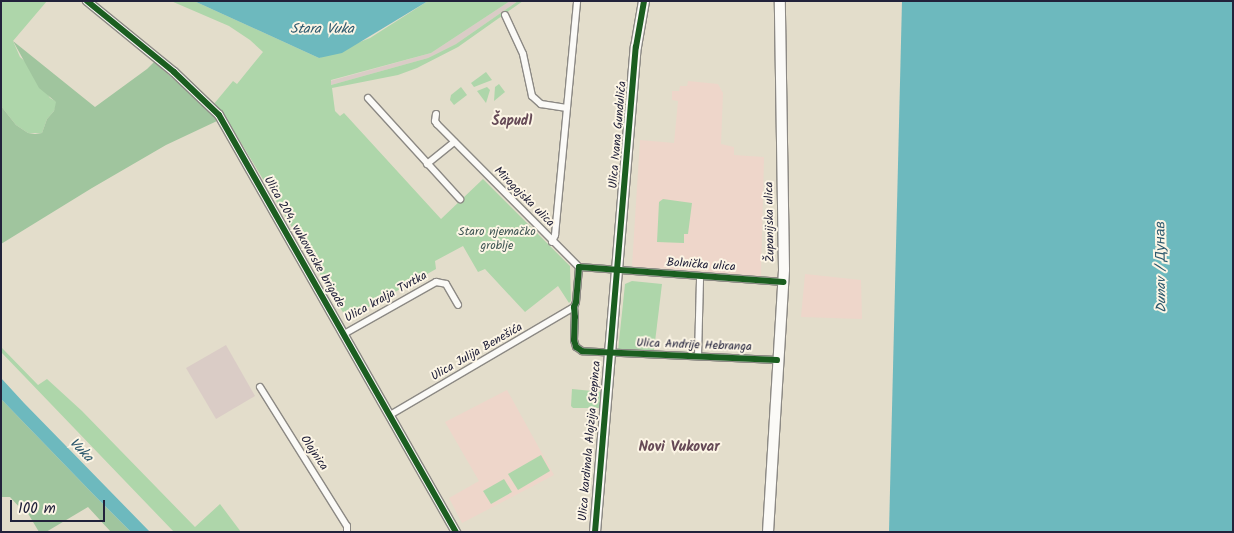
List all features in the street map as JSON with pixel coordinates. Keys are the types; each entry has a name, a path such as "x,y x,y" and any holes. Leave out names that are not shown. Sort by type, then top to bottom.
{"main road":[{"name":"Ulica Ivana Gundulića","path":"610,353 638,27 644,1"},
{"name":"Županijska ulica","path":"768,532 783,282 780,1"},
{"name":"Ulica kardinala Alojzija Stepinca","path":"595,532 610,353"}],"street":[{"name":"Ulica 204. vukovarske brigade","path":"87,1 158,58 217,112 456,532"},
{"path":"552,242 556,235 577,1"},
{"path":"504,15 523,54 532,96 540,104 567,108"},
{"path":"368,98 460,199"},
{"name":"Mirogojska ulica","path":"436,114 437,124 552,242 579,267"},
{"path":"428,164 454,142"},
{"path":"574,307 579,267"},
{"name":"Bolnička ulica","path":"579,267 783,282"},
{"name":"Bolnička ulica","path":"698,356 700,277"},
{"name":"Ulica kralja Tvrtka","path":"344,334 436,282 446,284 458,304"},
{"name":"Ulica Andrije Hebranga","path":"574,307 574,340 576,347 582,351 777,360"},
{"name":"Ulica Julija Benešića","path":"390,415 574,307"},
{"name":"Olajnica","path":"260,387 347,526 347,532"}],"shaded area":[{"path":"510,1 518,1 456,44 428,58 331,85 330,81 431,53"},
{"path":"688,81 718,84 723,93 721,144 734,147 734,155 764,157 761,276 632,266 640,140 674,143 678,101 672,100 672,91 679,91 680,86 687,86"},
{"path":"805,274 861,280 862,319 801,317"},
{"path":"226,345 255,396 216,419 186,368"},
{"path":"507,390 554,475 462,523 449,498 479,481 445,422"}],"green space":[{"path":"1,1 47,1 13,41 20,57 28,64 50,98 57,102 54,111 47,119 42,133 28,133 16,125 1,106"},
{"name":"Staro njemačko groblje","path":"171,1 194,1 319,58 370,38 428,1 510,1 431,53 331,80 331,85 428,58 456,44 518,1 523,1 458,47 417,68 398,75 332,88 335,111 340,116 344,113 441,219 483,179 570,266 571,301 569,303 558,286 525,312 485,269 478,272 463,246 435,261 436,269 347,319 237,136 228,127 213,105 233,81 237,84 263,52 250,40 229,26"},
{"path":"13,41 95,107 154,62 206,107 217,121 166,145 1,244 1,106 16,125 28,133 35,134 42,133 47,119 54,111 56,102 39,88"},
{"path":"486,72 492,80 474,87 471,83"},
{"path":"499,84 505,92 494,101 495,87"},
{"path":"461,87 467,95 454,105 450,100 451,95"},
{"path":"487,87 490,90 486,103 477,91"},
{"path":"663,199 692,203 688,234 684,234 684,243 657,242 659,202"},
{"path":"632,281 662,284 654,350 618,351 625,284"},
{"path":"2,348 38,385 47,379 82,411 195,527 220,504 241,532 174,532 1,352"},
{"path":"572,389 602,392 601,408 573,408 571,406"},
{"path":"1,399 131,532 111,532 88,507 46,532 39,532 26,510 22,510 10,497 1,497"},
{"path":"541,455 550,471 518,490 508,474"},
{"path":"504,479 512,492 491,504 483,491"}],"water":[{"name":"Stara Vuka","path":"194,1 428,1 342,53 319,58"},
{"name":"Dunav / Дунав","path":"902,1 1233,1 1233,532 889,532"},
{"path":"1,378 150,532 131,532 1,399"}],"cycle path":[{"path":"87,1 174,72 219,115 456,532"},
{"path":"595,532 636,47 644,1"},
{"path":"777,360 582,351 576,347 574,340 574,307 579,267 783,282"}],"district":[{"name":"Šapudl","path":"512,121"},
{"name":"Novi Vukovar","path":"679,448"}],"water label":[{"name":"Vuka","path":"81,450"}]}
